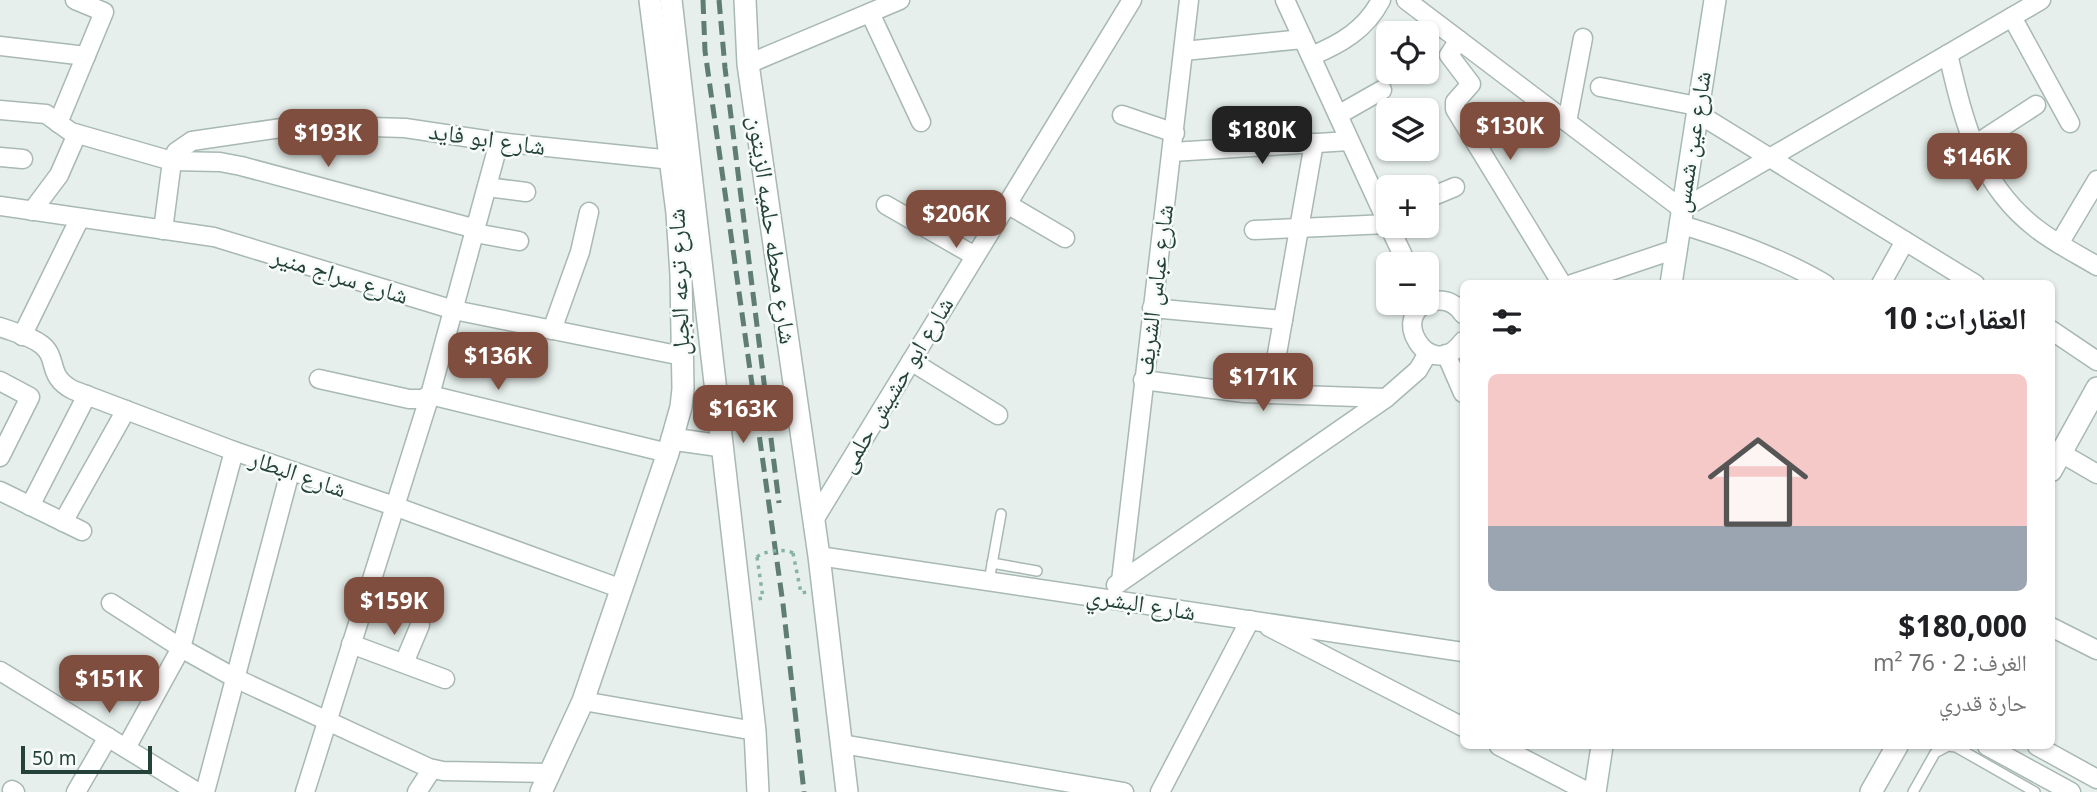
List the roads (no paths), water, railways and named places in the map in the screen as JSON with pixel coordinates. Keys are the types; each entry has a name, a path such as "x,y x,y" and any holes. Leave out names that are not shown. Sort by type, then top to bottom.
{"street":[{"path":"58,123 103,11 75,0"},
{"name":"شارع ترعه الجبل","path":"545,782 583,701 681,407 681,275 671,160 650,0"},
{"path":"671,0 755,731 758,792"},
{"path":"680,0 682,102"},
{"name":"شارع محطه حلميه الزيتون","path":"745,0 748,64 819,556 847,792"},
{"name":"شارع ابو حشيش حلمى","path":"814,520 1132,0"},
{"name":"شارع عباس الشريف","path":"1121,581 1189,0"},
{"path":"1285,0 1376,199"},
{"path":"1311,56 1336,46 1358,30 1381,0"},
{"path":"1406,0 1567,122 1681,216 1817,280"},
{"name":"شارع عين شمس","path":"1672,280 1715,0"},
{"path":"1681,216 1770,158 2041,0"},
{"path":"748,64 897,1"},
{"path":"870,13 921,122"},
{"path":"2012,17 2070,123"},
{"path":"1567,122 1583,38"},
{"path":"1184,51 1303,39"},
{"path":"1458,40 1449,55 1472,84 1455,102 1455,109 1560,280"},
{"path":"0,46 86,56"},
{"path":"1948,54 1973,146 1990,179 2011,206 2036,229 2097,266"},
{"path":"1600,87 1697,109 1770,158 1968,280"},
{"path":"1338,116 1382,90"},
{"path":"1973,146 2036,105"},
{"path":"0,110 46,114 64,129 77,134 172,160 220,162 241,166 519,241"},
{"path":"1122,116 1175,133"},
{"name":"شارع ابو فايد","path":"172,160 176,152 192,141 302,125 405,128 499,142 671,160"},
{"path":"33,211 59,174 77,134"},
{"path":"1172,152 1349,141"},
{"path":"305,792 430,395 499,142"},
{"path":"1270,394 1314,143"},
{"path":"0,157 23,159"},
{"path":"163,230 172,160"},
{"path":"2059,244 2097,180"},
{"path":"487,187 526,192"},
{"path":"1439,194 1455,187"},
{"path":"1007,204 1065,238"},
{"path":"886,205 975,256"},
{"name":"شارع سراج منير","path":"0,206 214,237 454,310 682,356"},
{"path":"552,330 575,265 589,212"},
{"path":"22,336 80,218"},
{"path":"1254,230 1376,223"},
{"path":"1883,280 1905,241"},
{"path":"1584,280 1676,249"},
{"path":"1439,301 1448,302 1460,312"},
{"path":"1153,308 1283,320"},
{"path":"1416,315 1413,334 1416,342 1437,354 1460,388"},
{"name":"شارع البطار","path":"0,327 41,343 47,351 53,370 64,385 87,395 234,452 394,506 622,589"},
{"path":"2055,333 2097,360"},
{"path":"1099,597 1386,398 1437,354 1453,351 1460,344"},
{"path":"911,361 998,415"},
{"path":"319,379 410,399 422,399 430,395 670,446 722,446"},
{"path":"1143,380 1270,394 1386,398"},
{"path":"0,381 30,397 6,432 0,457"},
{"path":"2097,388 2056,462 2097,474"},
{"path":"30,506 87,395"},
{"path":"64,522 126,410"},
{"path":"125,748 181,648 234,452"},
{"path":"205,792 290,472"},
{"path":"0,491 82,531"},
{"name":"شارع البشري","path":"819,556 1460,652"},
{"path":"111,604 235,678 432,769 545,782"},
{"path":"1160,792 1253,621 1460,725"},
{"path":"404,663 420,625"},
{"path":"2055,629 2097,650"},
{"path":"351,644 445,679"},
{"path":"0,671 197,792"},
{"path":"583,701 755,731"},
{"path":"76,792 108,737"},
{"path":"842,744 1124,792"},
{"path":"1505,749 1588,792"},
{"path":"1595,792 1602,749"},
{"path":"1871,792 1895,749"},
{"path":"1992,749 2071,792"},
{"path":"2042,749 2097,779"},
{"path":"417,792 432,769"}],"lane":[{"path":"989,581 1001,514"},
{"path":"992,563 1037,571"},
{"path":"1913,792 1935,753 1942,749"},
{"path":"1960,749 2035,792"}],"railway":[{"path":"703,0 705,51 783,604 804,792"},
{"path":"719,0 779,503"}]}
